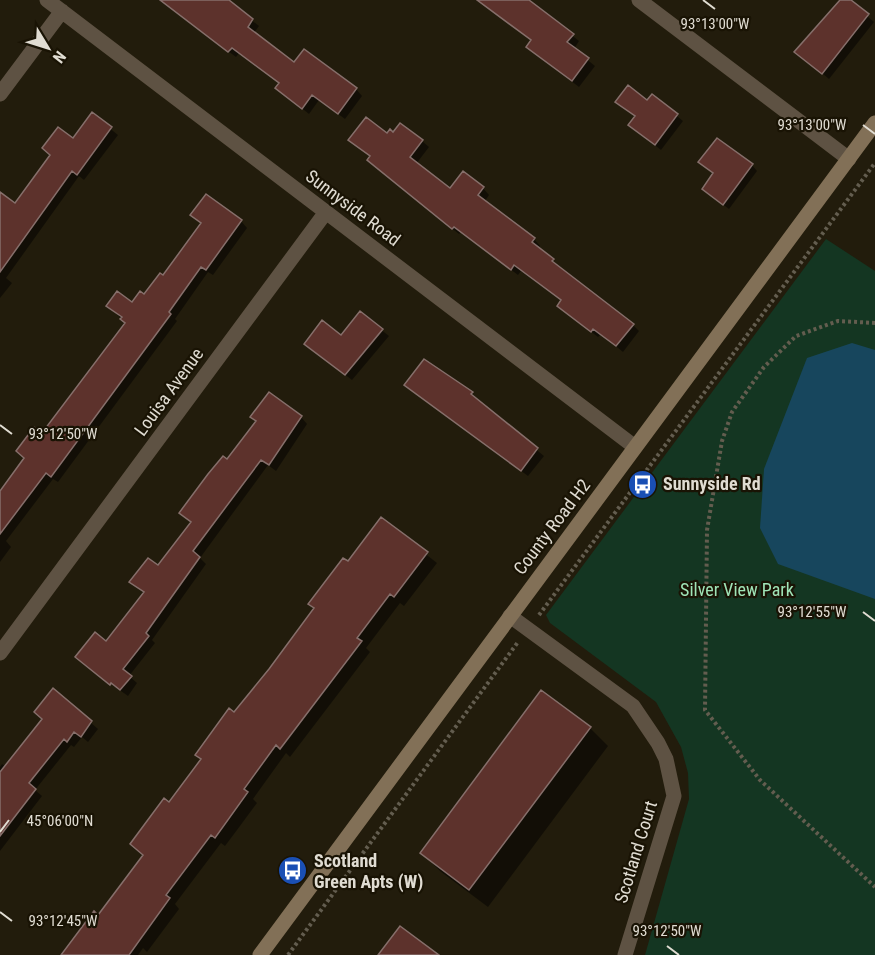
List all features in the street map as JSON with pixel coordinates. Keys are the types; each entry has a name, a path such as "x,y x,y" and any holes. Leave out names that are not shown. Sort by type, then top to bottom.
{"street":[{"name":"Sunnyside Road","path":"47,0 635,447"},
{"path":"639,0 849,159"},
{"path":"0,94 62,11"},
{"name":"County Road H2","path":"260,955 875,123"},
{"name":"Louisa Avenue","path":"0,654 326,212"},
{"name":"Scotland Court","path":"510,616 633,706 666,759 674,796 625,955"}],"path":[{"path":"288,955 875,163"},
{"path":"875,323 838,321 796,336 764,367 732,411 722,441 706,530 705,710 760,780 875,887"}],"green space":[{"name":"Silver View Park","path":"826,239 875,271 875,955 645,955 689,799 688,773 681,747 656,702 550,623 546,615"}],"water":[{"path":"852,343 875,350 875,599 778,564 760,528 764,469 807,358"}],"building":[{"path":"160,0 229,0 253,19 248,27 294,62 304,49 357,88 338,114 312,95 302,109 275,88 279,83 232,48 228,52"},
{"path":"477,0 529,0 574,34 567,42 589,58 572,81 526,47 531,40"},
{"path":"840,0 851,0 869,14 822,74 794,52"},
{"path":"628,85 647,100 652,94 678,114 655,145 628,125 635,116 615,102"},
{"path":"92,112 112,127 77,175 72,171 0,272 0,192 15,203 50,155 42,148 58,127 73,138"},
{"path":"366,117 387,133 390,129 393,132 400,123 423,140 410,157 450,188 463,171 484,187 478,195 535,238 532,242 554,259 552,261 634,324 616,346 593,329 591,332 557,306 561,300 514,265 511,270 454,227 452,229 367,160 370,156 348,140"},
{"path":"717,138 753,164 723,205 702,189 713,173 698,162"},
{"path":"206,194 242,220 206,270 201,267 169,312 171,314 51,477 46,473 0,534 0,491 24,458 16,451 34,427 42,433 125,323 120,319 122,317 106,306 117,291 132,302 140,291 144,294 160,273 163,275 201,223 190,215"},
{"path":"360,311 383,329 345,375 304,344 322,320 341,335"},
{"path":"424,359 473,392 471,394 538,448 521,471 404,385"},
{"path":"269,392 302,416 269,465 261,460 193,551 200,557 146,633 149,636 123,669 132,676 120,690 111,683 110,685 75,657 95,632 106,641 144,592 129,582 148,558 158,565 191,522 179,513 223,456 227,459 256,421 250,417"},
{"path":"381,517 428,552 394,597 390,594 357,638 362,641 280,749 276,745 244,789 248,792 215,838 211,835 166,895 170,898 129,955 61,955 94,911 98,915 143,855 130,844 164,798 169,802 201,759 195,755 229,708 234,712 269,669 314,608 308,604 343,558 348,561"},
{"path":"53,688 92,721 81,737 74,732 67,742 64,739 29,783 36,789 0,836 0,772 42,719 34,712"},
{"path":"541,690 591,727 469,890 420,853"},
{"path":"400,926 439,955 378,955"}],"place":[{"name":"Sunnyside Rd","path":"642,484"},
{"name":"Scotland Green Apts (W)","path":"293,871"}]}
